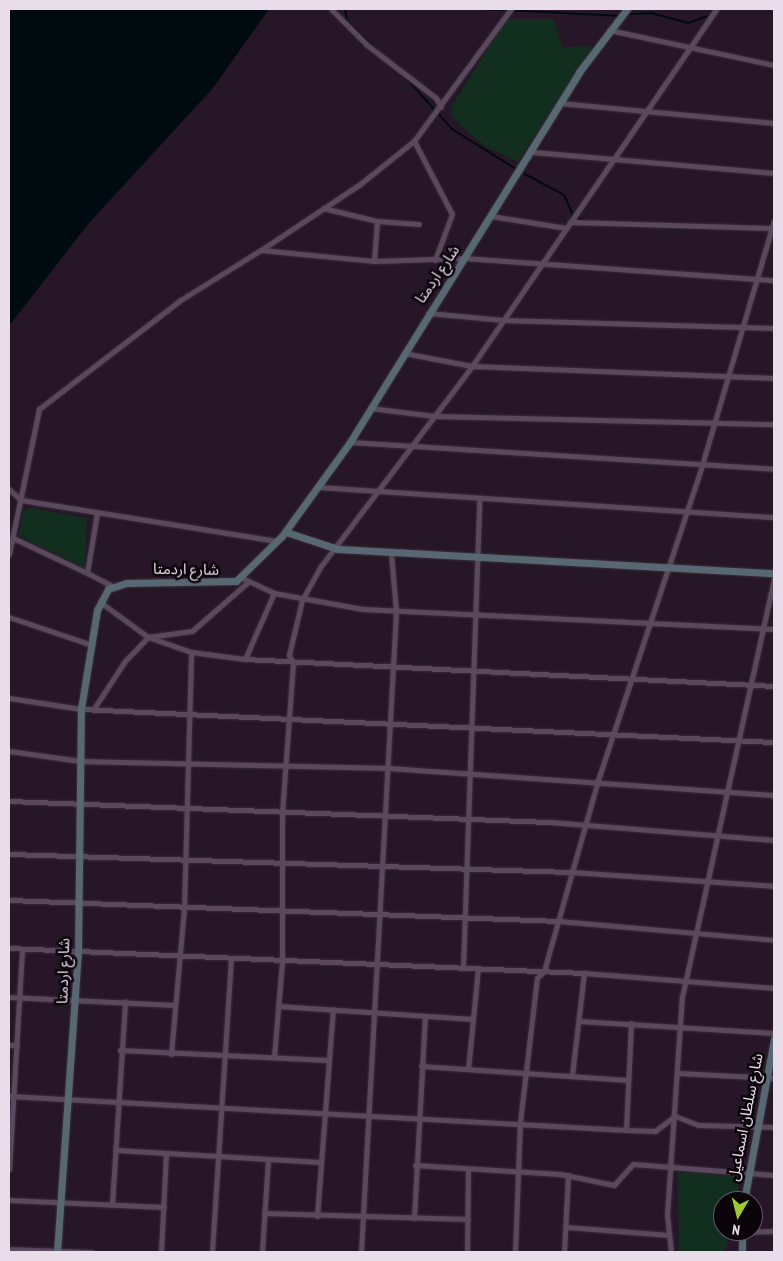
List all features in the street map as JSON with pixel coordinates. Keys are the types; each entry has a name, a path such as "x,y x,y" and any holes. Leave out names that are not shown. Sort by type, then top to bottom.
{"main road":[{"name":"شارع اردمتا","path":"57,1251 76,998 82,709 88,644 100,602 113,586 135,582 219,584 245,580 286,532 350,442 402,352 533,152 559,103 609,30 627,9"},
{"path":"286,532 338,549 391,554 774,573"},
{"name":"شارع سلطان اسماعيل","path":"747,1191 752,1173 757,1127 770,1078 774,1039"}],"street":[{"path":"331,9 367,45 436,98 440,107"},
{"path":"9,554 39,409 179,301 261,250 323,208 414,141 511,9"},
{"path":"274,1057 282,962 282,813 293,662 289,655 302,600 321,566 338,549 472,366 539,263 566,228 688,46 716,9"},
{"path":"609,30 774,65"},
{"path":"559,103 774,123"},
{"path":"414,141 452,214 435,260"},
{"path":"533,152 611,161 774,173"},
{"path":"323,208 377,222 419,224"},
{"path":"491,216 566,228"},
{"path":"515,1252 521,1172 520,1122 537,978 544,971 584,825 702,465 726,375 743,328 774,221"},
{"path":"374,261 377,222"},
{"path":"570,222 773,228"},
{"path":"261,250 374,261 464,258 774,280"},
{"path":"428,313 503,320 774,328"},
{"path":"402,352 472,366 774,378"},
{"path":"370,408 435,416 774,424"},
{"path":"350,442 774,469"},
{"path":"318,487 479,501 774,517"},
{"path":"9,489 21,500 278,541"},
{"path":"463,968 466,870 470,820 475,559 479,501"},
{"path":"88,572 97,513"},
{"path":"13,538 88,572 113,586"},
{"path":"361,1252 378,1012 387,768 396,611 391,554"},
{"path":"671,1252 668,1235 681,1024 686,980 737,739 774,577"},
{"path":"93,710 125,661 148,637 192,631 245,580 274,593 302,600 396,611 650,626 774,629"},
{"path":"245,659 274,593"},
{"path":"100,602 148,637 191,652 245,659 473,674 774,686"},
{"path":"9,616 88,644"},
{"path":"171,1054 184,908 186,763 191,652"},
{"path":"9,698 93,710 471,724 774,742"},
{"path":"9,751 80,761 387,768 598,780 774,795"},
{"path":"9,801 186,811 584,825 774,840"},
{"path":"9,854 79,860 283,862 466,870 570,872 774,886"},
{"path":"9,900 382,917 558,921 698,930 774,940"},
{"path":"9,948 231,960 584,973 774,988"},
{"path":"9,1169 10,1096 17,1045 22,949"},
{"path":"212,1252 231,960"},
{"path":"468,1069 478,968"},
{"path":"572,1075 584,973"},
{"path":"9,997 76,998 175,1005"},
{"path":"112,1204 120,1050 126,1001"},
{"path":"278,1006 473,1019"},
{"path":"317,1216 323,1110 333,1010"},
{"path":"414,1218 415,1165 420,1116 425,1016"},
{"path":"579,1021 681,1024 774,1033"},
{"path":"626,1130 631,1023"},
{"path":"9,1045 17,1045"},
{"path":"120,1050 225,1057 327,1060"},
{"path":"421,1066 628,1080"},
{"path":"678,1073 770,1078"},
{"path":"10,1096 323,1110 655,1131 675,1116"},
{"path":"675,1116 698,1125 774,1127"},
{"path":"116,1150 320,1162"},
{"path":"161,1252 166,1153"},
{"path":"262,1252 268,1159"},
{"path":"415,1165 568,1176 614,1185 633,1164 774,1175"},
{"path":"467,1252 468,1170"},
{"path":"564,1252 567,1227 568,1176"},
{"path":"9,1200 61,1200 164,1207"},
{"path":"264,1213 468,1219"},
{"path":"567,1227 668,1235"},
{"path":"9,1249 92,1252"}],"green space":[{"path":"507,19 554,19 562,47 593,46 518,162 488,148 469,133 452,117 451,107"},
{"path":"32,508 87,518 85,568 18,536 24,510"},
{"path":"678,1172 739,1177 738,1191 713,1191 713,1241 728,1241 725,1252 679,1252"}],"shaded area":[{"path":"9,9 269,9 213,88 89,223 9,326"}],"waterway":[{"path":"345,9 347,21 377,50"},
{"path":"483,9 620,16"},
{"path":"626,14 651,13 688,23 708,16"},
{"path":"405,77 452,129 516,169"},
{"path":"525,174 564,195 574,217 584,220"},
{"path":"608,226 708,229"}]}
